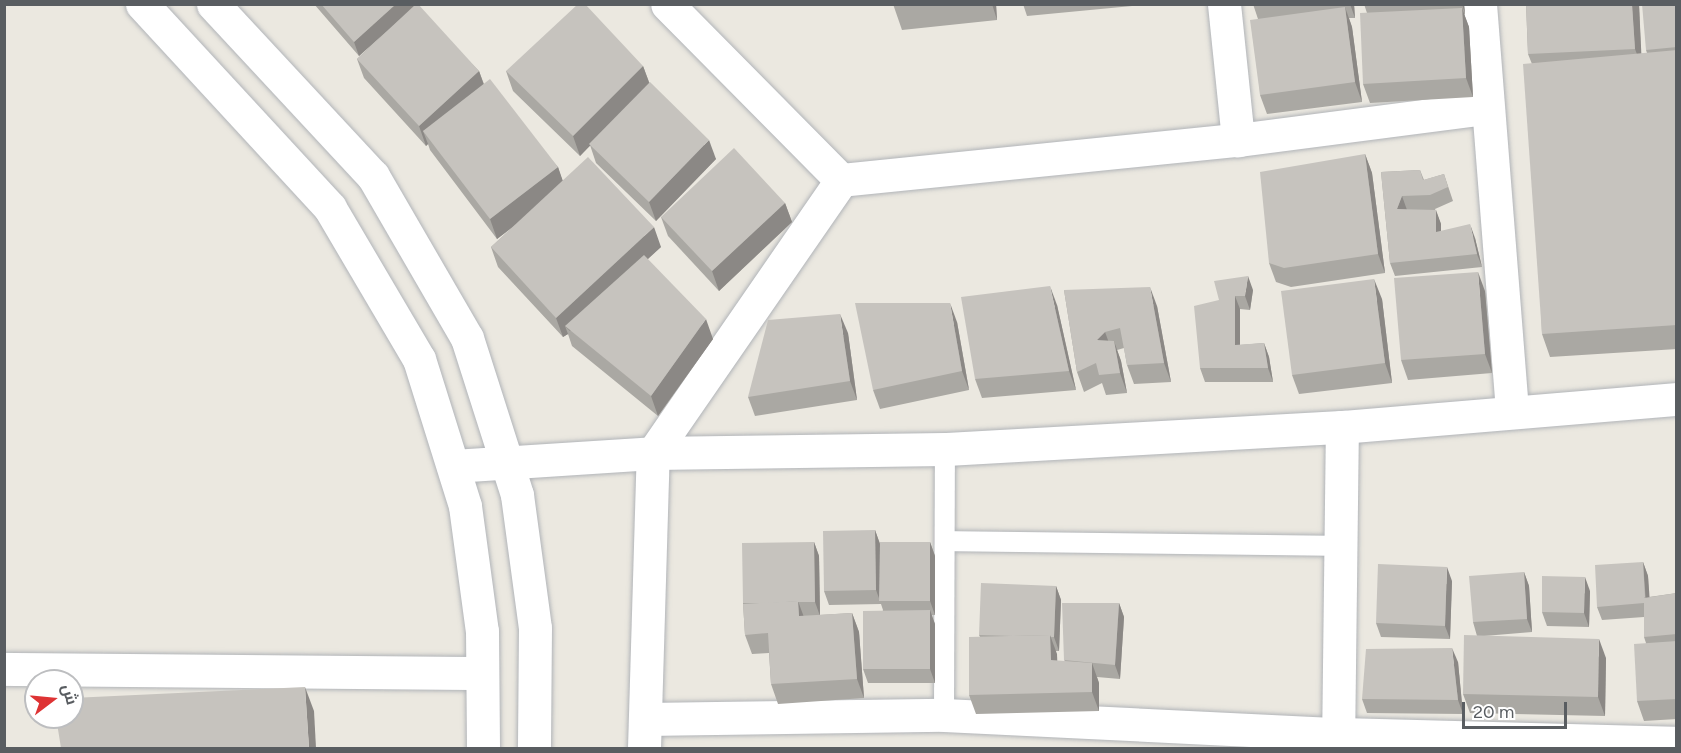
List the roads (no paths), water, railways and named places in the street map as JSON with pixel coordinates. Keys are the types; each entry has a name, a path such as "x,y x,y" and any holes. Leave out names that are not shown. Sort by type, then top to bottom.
{"street":[{"path":"142,4 330,208 419,359 467,518 482,631 483,748"},
{"path":"213,4 373,176 467,338 517,495 535,628 534,748"},
{"path":"667,4 841,180"},
{"path":"1224,4 1238,140"},
{"path":"1480,4 1485,108 1512,411"},
{"path":"1485,108 1238,140 841,180 653,453 644,734 944,715 1338,741 1677,743"},
{"path":"453,466 653,453 945,449 1342,427 1677,399"},
{"path":"1338,741 1342,427"},
{"path":"4,669 482,673"}],"lane":[{"path":"944,715 945,449"},
{"path":"946,541 1340,546"}]}
